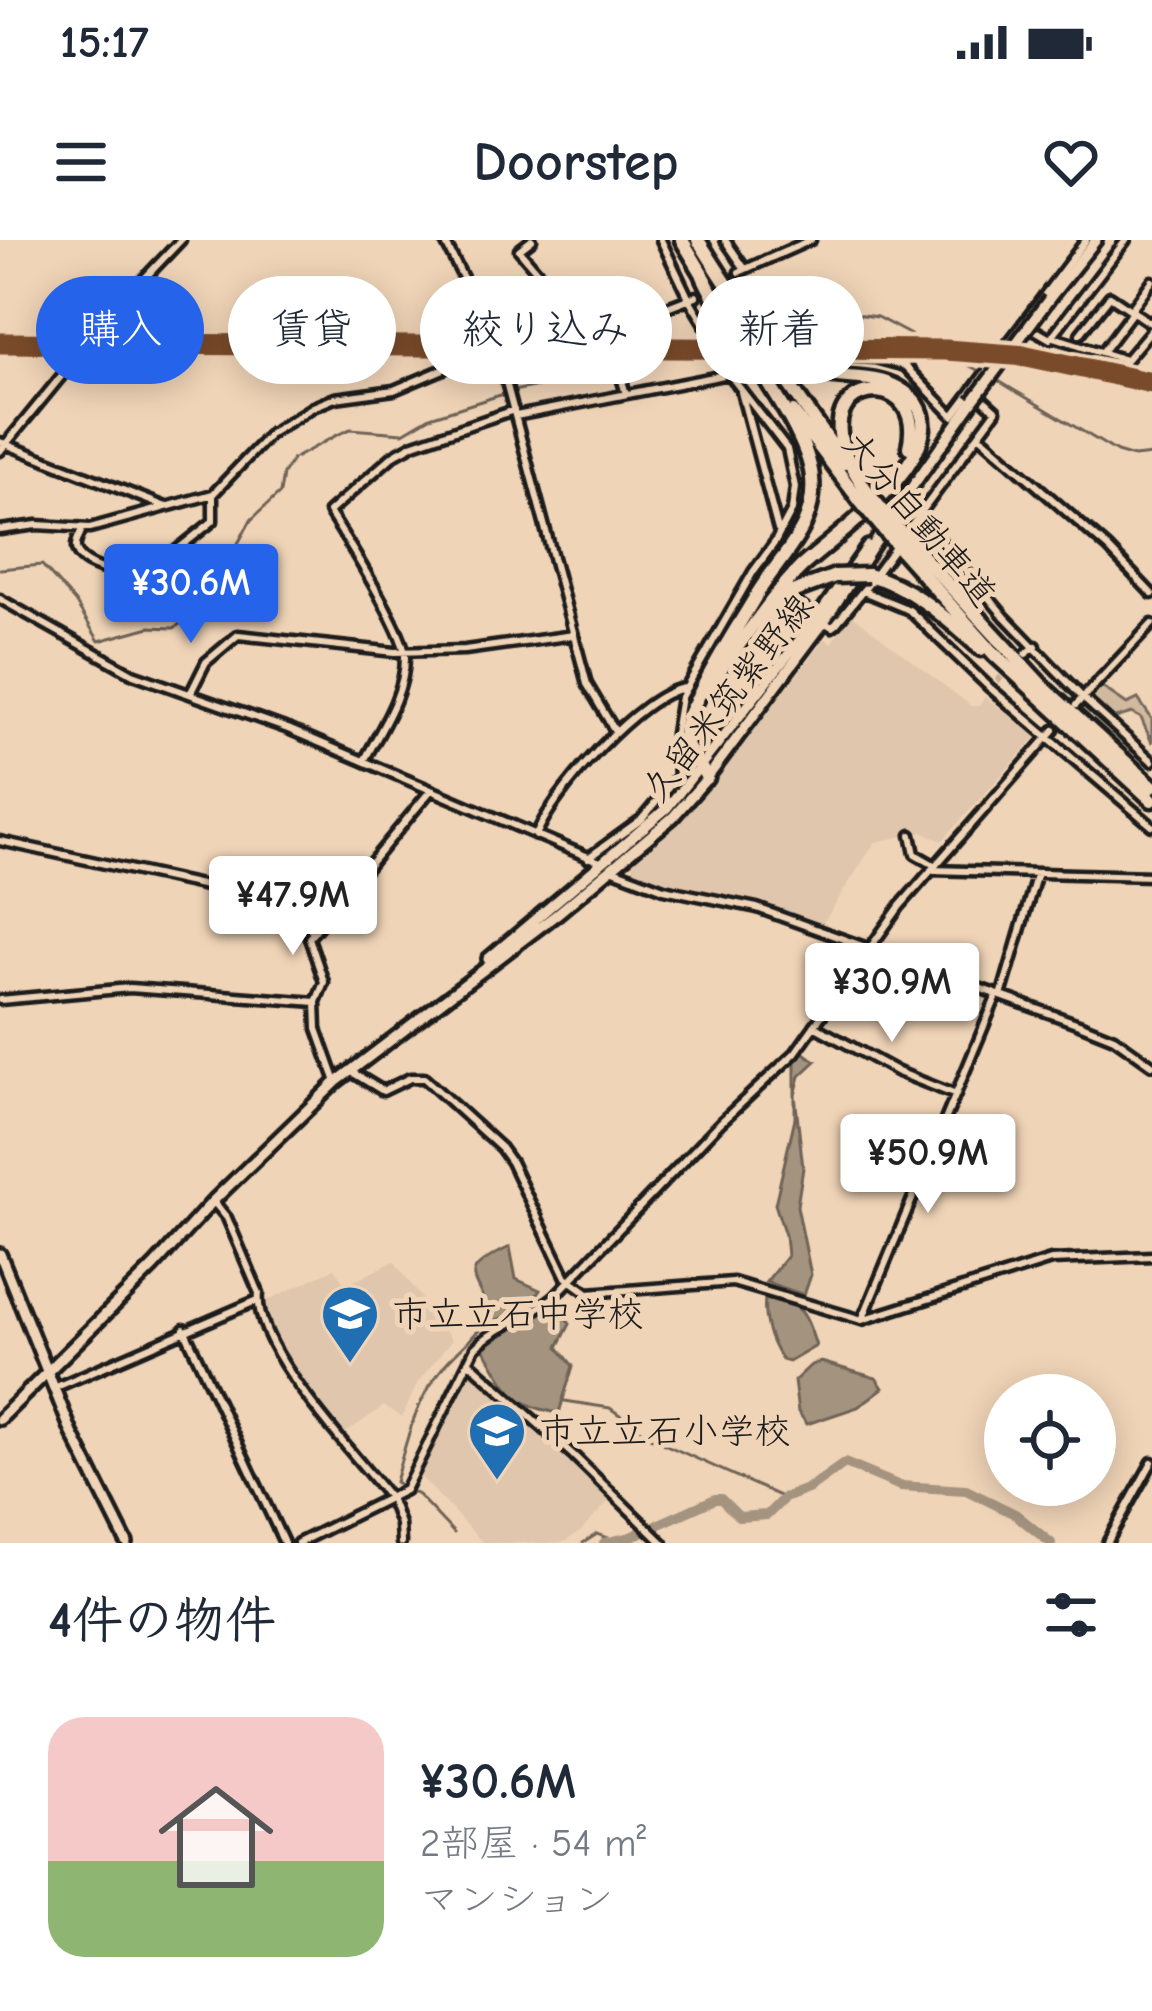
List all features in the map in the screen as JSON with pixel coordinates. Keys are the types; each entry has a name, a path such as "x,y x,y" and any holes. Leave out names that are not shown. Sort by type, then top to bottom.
{"highway":[{"name":"大分自動車道","path":"682,240 704,276"},
{"name":"大分自動車道","path":"696,240 717,276"},
{"path":"748,623 802,567 860,520 912,460 920,439 916,406 897,387 864,378"},
{"path":"748,623 755,596 793,547 813,497 812,472 775,384"},
{"name":"大分自動車道","path":"784,384 865,498 1054,728 1152,800"},
{"path":"705,772 685,738 692,692 802,559 856,516 892,477 908,451 910,416 903,402 878,389 848,403 840,419 840,438 865,498"},
{"name":"大分自動車道","path":"900,539 1045,689 1152,786"},
{"path":"748,623 796,591 835,576 872,576 893,583 923,600 1054,728"}],"main road":[{"name":"久留米筑紫野線","path":"0,1419 212,1201 336,1082 673,817 821,620 973,396 1096,240"},
{"path":"0,1254 54,1388 127,1543"}],"street":[{"path":"166,508 2,446 122,302 181,240"},
{"path":"444,240 462,276"},
{"path":"532,240 519,250 541,276"},
{"path":"661,240 696,305"},
{"path":"725,240 742,270 811,240"},
{"path":"1006,346 1086,240"},
{"path":"1023,323 1050,339 1126,240"},
{"path":"1102,352 1152,281"},
{"path":"1052,336 1128,359 1152,327 1110,296 1080,334"},
{"path":"672,306 693,298"},
{"path":"864,357 905,366 953,416 973,396 995,360"},
{"path":"0,530 37,525 82,529 213,494 272,433 314,407 335,398 394,390 420,379"},
{"path":"364,761 398,695 405,652 361,563 329,512 394,455 414,444 515,413 696,380"},
{"path":"507,384 590,694 615,731"},
{"path":"623,384 626,394"},
{"path":"588,858 642,819 678,776 676,715 795,498 791,462 773,427 737,384"},
{"path":"740,387 779,534"},
{"path":"796,603 832,627 836,624 996,411 973,396"},
{"path":"980,436 1108,548 1152,594"},
{"path":"82,529 77,554 103,571 118,571 133,585 213,521 213,494"},
{"path":"919,515 1005,617 1152,761"},
{"path":"753,572 764,577"},
{"path":"863,591 909,610 993,684 1054,728 1152,826"},
{"path":"0,599 113,664 288,729 607,866 664,889 757,908 1103,1033 1152,1065"},
{"path":"1076,705 1152,623"},
{"path":"190,694 206,662 238,635 405,652 465,650 574,634"},
{"path":"1026,654 1036,646"},
{"path":"536,836 615,731 671,691 692,692"},
{"path":"298,1543 391,1500 411,1483 467,1360 488,1335 538,1310 569,1282 720,1123 772,1077 932,867 1054,728"},
{"path":"336,1082 317,1030 316,1002 324,982 309,942 431,790"},
{"path":"911,835 915,854 932,867 1152,876"},
{"path":"0,842 256,897 260,894 277,912 308,924 313,933"},
{"path":"862,1320 999,996 1037,873"},
{"path":"0,1000 130,988 316,1002"},
{"path":"814,1026 898,1072 956,1095"},
{"path":"350,1071 383,1091 410,1078 424,1078 501,1148 569,1282 598,1294 670,1285 748,1283 862,1320 1051,1259 1152,1256"},
{"path":"212,1201 226,1218 289,1373 391,1500 401,1543"},
{"path":"54,1388 258,1300"},
{"path":"184,1329 284,1543"},
{"path":"467,1360 663,1543"},
{"path":"1107,1543 1152,1462"}],"shaded area":[{"path":"852,615 971,706 979,706 985,697 1037,736 942,841 923,832 875,842 822,925 755,901 634,873 632,861 698,802 825,639 831,643"},
{"path":"1102,687 1127,704 1138,699 1152,719 1152,743 1141,718 1132,713 1112,719 1093,702 1092,692"},
{"path":"802,1052 816,1061 800,1076 795,1095 795,1059"},
{"path":"795,1095 803,1168 797,1206 811,1275 804,1295 766,1282 787,1256 775,1204 795,1118"},
{"path":"510,1247 516,1279 540,1290 528,1307 490,1323 474,1271"},
{"path":"394,1261 452,1340 418,1382 402,1417 384,1406 343,1435 289,1370 263,1309 267,1301 335,1268 345,1286"},
{"path":"766,1293 800,1310 816,1346 789,1362 782,1360 767,1328"},
{"path":"556,1302 570,1324 558,1347 573,1366 559,1413 520,1399 483,1348"},
{"path":"821,1362 876,1378 883,1388 858,1407 807,1424 798,1412 794,1381"},
{"path":"470,1369 563,1448 611,1499 580,1532 562,1543 483,1543 420,1476"}],"waterway":[{"path":"864,315 922,341 951,342 957,359 983,373"},
{"path":"0,569 42,565 75,602 99,641 150,627 174,628 209,602 217,550 231,556 251,520 280,493 283,474 293,459 350,429 403,433 430,417 513,391 634,367 696,337"},
{"path":"992,377 1117,452 1152,455"},
{"path":"454,1533 418,1495 395,1482 426,1393 489,1316"},
{"path":"565,1401 610,1408 653,1439 784,1498"},
{"path":"604,1543 628,1538 715,1499 739,1517 767,1515 784,1498 810,1488 845,1463 900,1486 966,1490 1015,1514 1051,1543"},
{"path":"583,1543 597,1534 611,1539"}],"tunnel":[{"path":"732,276 739,272"},
{"path":"997,681 1010,669"}],"transit line":[{"path":"0,343 946,350 1027,356 1152,383"}],"place":[{"name":"市立立石中学校","path":"350,1365"},
{"name":"市立立石小学校","path":"497,1482"}]}
